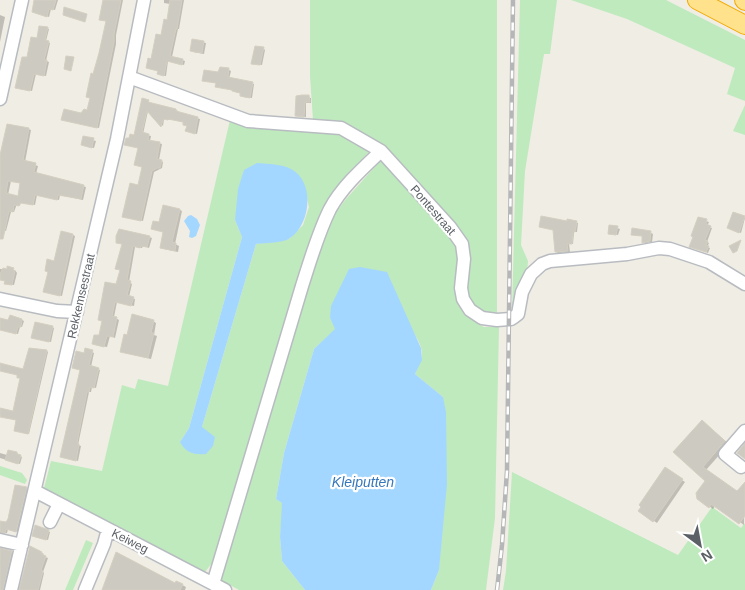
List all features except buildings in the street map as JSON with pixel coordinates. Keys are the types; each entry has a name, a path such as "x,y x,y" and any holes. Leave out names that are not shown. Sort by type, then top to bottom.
{"highway":[{"path":"697,0 745,25"}],"street":[{"path":"0,99 22,0"},
{"name":"Rekkemsestraat","path":"11,590 117,139 144,0"},
{"name":"Pontestraat","path":"129,77 248,121 341,128 381,151 450,227 462,244 464,259 461,288 463,299 470,310 482,318 511,319 518,314 522,292 531,274 542,264 550,261 627,254 653,249 670,249 709,262 745,284"},
{"path":"213,584 302,286 330,209 350,182 381,151"},
{"path":"0,299 57,311 66,317 76,316"},
{"path":"741,467 725,454 745,431"},
{"name":"Keiweg","path":"35,491 225,590"},
{"path":"50,522 59,504"},
{"path":"86,590 108,529"},
{"path":"0,540 22,545"}],"green space":[{"path":"310,0 497,0 497,315 477,313 468,298 469,258 385,150 313,120 310,76"},
{"path":"520,0 557,0 550,54 544,54 525,171 521,245 528,261 527,272 517,310 512,312"},
{"path":"571,0 666,0 745,40 745,101 727,94 735,68 627,19"},
{"path":"745,105 745,135 733,131"},
{"path":"230,120 331,131 356,140 369,152 346,175 329,200 212,563 205,572 44,488 51,461 102,471 122,385 135,389 138,379 168,386","holes":["303,182 309,207 303,225 289,239 256,244 202,427 180,442 189,428 242,237 235,220"]},
{"path":"381,160 459,245 463,307 478,324 484,327 499,327 495,518 486,590 431,590 439,570 443,397 415,374 422,354 418,339 410,326 330,318 336,329 314,349 284,453 276,499 283,503 280,537 282,561 305,590 239,590 219,579 305,287 331,219"},
{"path":"0,466 22,473 27,480 25,484 0,475"},
{"path":"512,472 678,555 712,507 741,528 745,523 745,590 503,590 506,571"},
{"path":"86,540 93,543 73,590 65,590"}],"water":[{"path":"257,163 283,166 299,175 307,192 306,213 297,232 287,240 256,244 202,427 215,437 213,446 206,454 194,454 185,449 180,442 189,428 242,237 235,220 238,189 244,170"},
{"path":"191,215 197,219 200,225 196,236 192,238 189,237 190,231 184,221"},
{"name":"Kleiputten","path":"360,267 387,272 421,348 422,360 415,374 443,397 446,412 447,484 439,570 431,590 305,590 282,561 280,537 282,503 276,499 284,453 314,349 335,329 330,318 331,306 349,269"}],"railway":[{"path":"497,590 507,471 513,0"}]}
